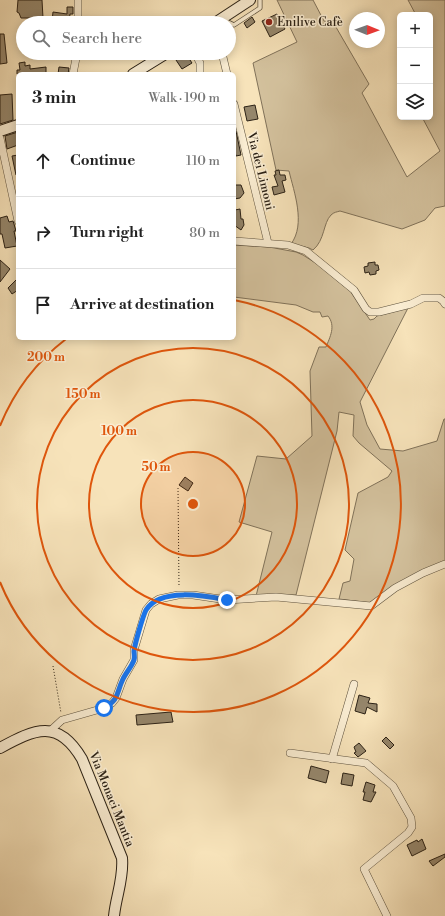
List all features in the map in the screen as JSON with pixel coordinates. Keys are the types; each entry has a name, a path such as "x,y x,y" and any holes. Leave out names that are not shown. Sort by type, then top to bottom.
{"street":[{"path":"78,0 78,16"},
{"path":"226,16 250,0"},
{"path":"73,72 76,60"},
{"path":"137,72 156,60"},
{"path":"198,60 200,72"},
{"path":"224,60 227,72"},
{"name":"Via dei Limoni","path":"236,112 268,243"},
{"path":"0,131 16,126"},
{"path":"0,138 16,212"},
{"path":"236,241 288,245 306,250 354,290 366,309 370,312 385,311 411,304 423,298 439,298 445,304"},
{"path":"0,748 30,733 50,731 62,717 104,708 112,703 116,698 123,679 134,660 134,650 146,610 151,604 159,599 178,592 227,600 287,598 371,606 395,588 423,573 445,564"},
{"path":"332,759 354,684"},
{"name":"Via Monaci Mantia","path":"50,731 66,738 73,745 82,759 122,858 122,877 114,916"},
{"path":"290,753 366,763 393,786 411,818 412,827 408,833 364,869 387,916"}],"lane":[{"path":"236,24 260,8 260,0"}],"path":[{"path":"178,488 178,592"},
{"path":"54,666 62,717"}],"shaded area":[{"path":"277,0 313,0 324,21 333,22 369,84 362,93 407,177 440,151 424,120 433,120 433,12 414,12 408,0 445,0 445,206 435,208 425,220 402,229 340,211 333,213 328,218 322,237 313,250 291,244 298,227 298,208 296,198 289,171 276,170 253,63 297,42"},
{"path":"236,245 269,247 296,252 303,255 317,264 351,292 370,320 377,316 408,308 360,402 367,425 380,449 403,451 437,441 445,419 445,562 371,603 339,599 343,583 350,581 354,559 345,550 358,493 388,477 392,471 359,443 353,436 354,415 339,412 337,431 296,595 256,596 272,532 239,522 257,456 286,459 312,436 310,371 319,347 326,347 332,328 332,324 328,316 322,317 320,312 313,312 296,305 236,297"}],"building":[{"path":"18,0 42,0 43,16 20,16 17,12"},
{"path":"67,7 73,7 73,14 70,14 70,16 53,16 53,12 67,14"},
{"path":"277,14 285,29 270,37 262,21"},
{"path":"252,17 255,22 247,28 244,23"},
{"path":"0,34 4,34 7,63 0,64"},
{"path":"176,60 190,60 192,63 182,69"},
{"path":"25,62 25,66 30,65 30,69 46,67 46,72 17,72 17,70 20,70 19,63"},
{"path":"59,67 69,68 68,72 58,72"},
{"path":"12,94 13,120 0,124 0,95"},
{"path":"255,105 258,119 247,121 244,107"},
{"path":"236,131 241,155 236,156"},
{"path":"16,133 16,146 7,149 5,136"},
{"path":"16,155 16,175 12,156"},
{"path":"279,170 280,175 285,175 286,180 282,181 285,192 274,195 272,187 278,186 274,175 276,175 275,171"},
{"path":"236,185 241,185 244,193 240,198 236,199"},
{"path":"240,209 241,219 243,219 244,225 241,230 236,226 236,210"},
{"path":"7,216 9,222 13,221 16,231 14,231 16,246 5,248 2,234 0,234 0,218"},
{"path":"0,260 10,269 0,282"},
{"path":"375,262 375,265 378,265 379,270 376,271 376,274 370,275 369,272 365,273 364,267 368,266 368,263"},
{"path":"16,280 16,291 12,294 8,288"},
{"path":"185,477 193,483 188,491 179,485"},
{"path":"359,695 370,698 368,703 377,704 377,712 367,707 365,714 355,711"},
{"path":"171,712 173,722 137,725 136,715"},
{"path":"386,737 394,745 390,749 382,741"},
{"path":"359,743 366,751 358,757 354,753 356,752 354,747"},
{"path":"311,766 329,771 326,783 308,778"},
{"path":"343,773 354,775 352,786 341,784"},
{"path":"366,782 375,785 373,792 376,792 371,802 363,800 365,792 363,792"},
{"path":"422,839 426,849 412,856 407,845 417,840 418,842"},
{"path":"445,854 445,857 433,866 429,861"}],"place":[{"name":"Enilive Cafè","path":"269,22"}],"route":[{"path":"104,708 112,703 116,698 123,679 134,660 134,650 146,610 151,604 159,599 178,595 204,596 227,600"}]}
